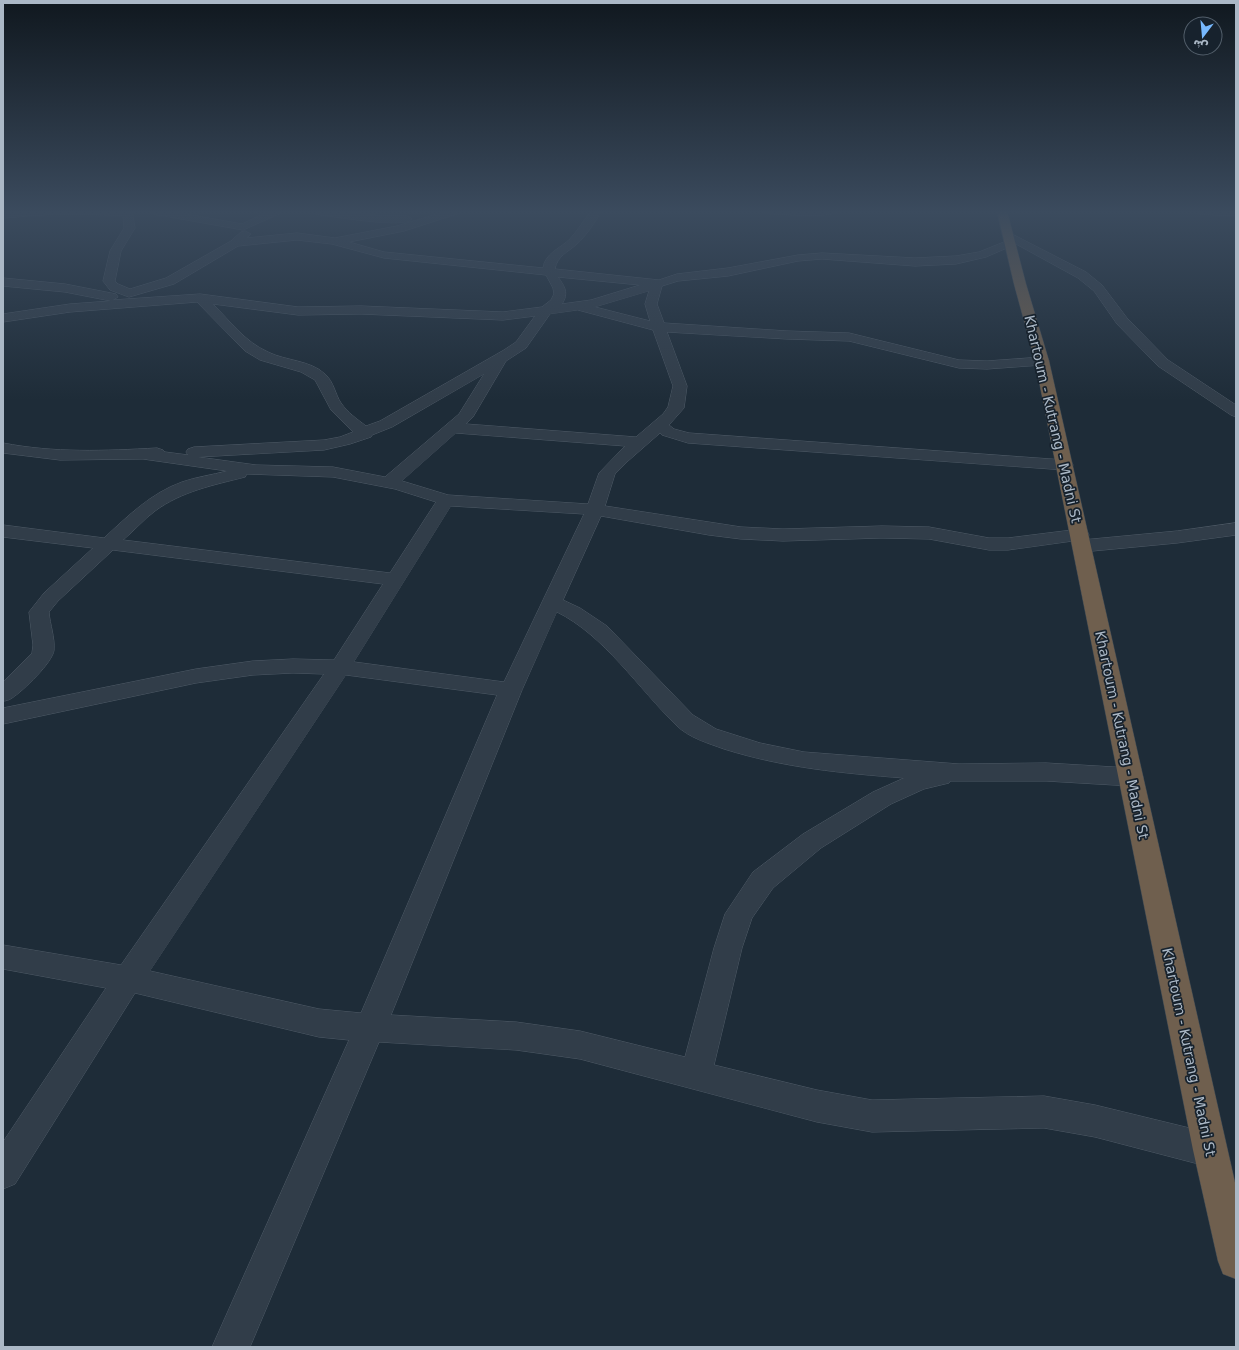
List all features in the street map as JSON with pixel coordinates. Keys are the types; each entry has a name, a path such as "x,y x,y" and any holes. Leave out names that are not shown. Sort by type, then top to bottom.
{"highway":[{"name":"Khartoum - Kutrang - Madni St","path":"1018,274 1042,360 1210,1150 1236,1261"}],"street":[{"path":"111,274 109,281 114,287 129,293"},
{"path":"70,308 170,281 182,274"},
{"path":"8,451 77,456 324,445 344,441 365,434 386,424 500,359 521,345 528,338 546,310 557,302 560,294 559,288 551,274"},
{"path":"576,274 657,283"},
{"path":"3,318 70,308 200,298 298,311 361,310 503,316 609,300 657,283 677,278 711,274"},
{"path":"1080,274 1098,288 1122,321 1163,363 1236,412"},
{"path":"3,282 65,288 114,297"},
{"path":"231,1347 370,1028 511,690 595,510 607,473 622,457 669,417 676,408 680,386 651,304 657,283"},
{"path":"200,298 212,308 247,347 260,354 309,370 322,378 333,403 342,414 365,434"},
{"path":"576,306 658,327 787,335 849,337 868,340 959,364 972,366 1042,360"},
{"path":"3,322 30,314"},
{"path":"389,483 465,417 500,359"},
{"path":"660,425 668,432 688,438 1064,465"},
{"path":"454,428 640,442"},
{"path":"144,454 256,470 332,472 389,483 446,500 540,505 595,510 709,529 782,535 882,532 929,533 989,544 1008,544 1177,537 1236,529"},
{"path":"3,694 30,669 43,653 39,612 52,597 149,507 168,495 188,486 204,481 256,470"},
{"path":"3,1172 128,979 340,667 446,500"},
{"path":"3,531 395,580"},
{"path":"552,602 573,612 600,631 685,721 708,735 758,751 804,760 959,773 1046,772 1131,777"},
{"path":"3,716 196,676 253,668 293,666 340,667 511,690"},
{"path":"696,1075 728,948 739,914 763,880 812,841 882,798 919,782 959,773"},
{"path":"3,957 128,979 319,1023 370,1028 516,1036 580,1045 817,1106 872,1116 1044,1112 1095,1121 1210,1150"}]}
